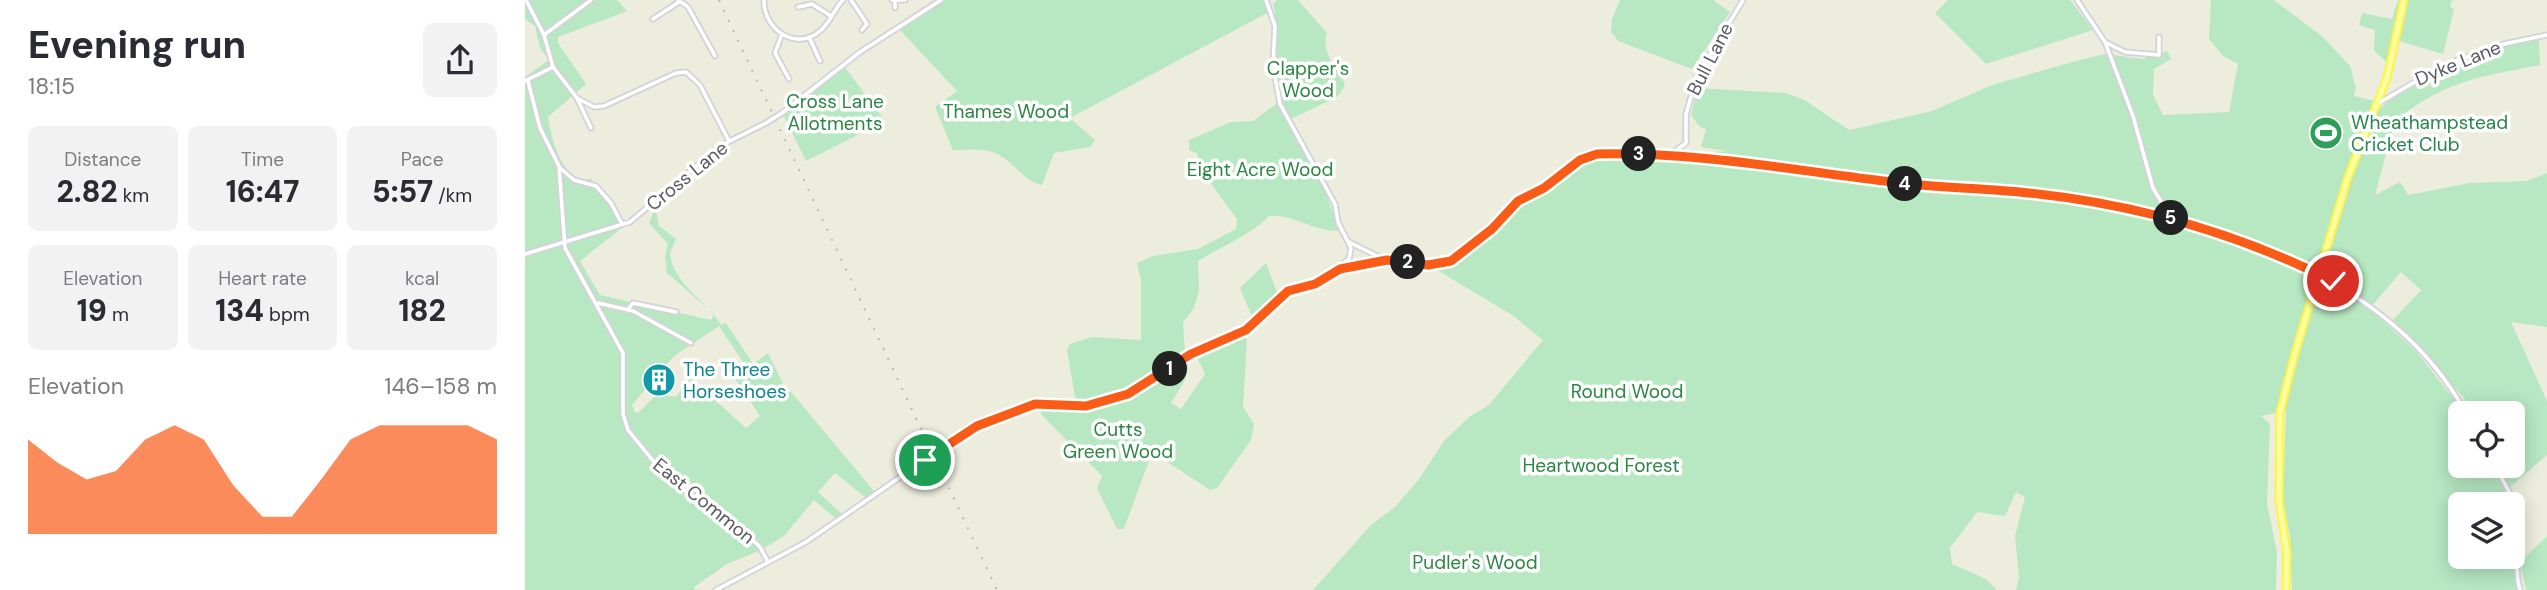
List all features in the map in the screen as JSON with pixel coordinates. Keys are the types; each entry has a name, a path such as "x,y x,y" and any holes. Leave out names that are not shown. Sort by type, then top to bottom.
{"main road":[{"path":"2286,590 2287,553 2279,501 2279,423 2290,369 2356,151 2390,66 2404,0"}],"street":[{"path":"526,0 544,35 553,68 577,98 591,128"},
{"path":"544,35 591,0"},
{"path":"764,0 767,19 782,34 789,37 809,37 822,29 843,0"},
{"path":"851,0 867,24 862,30"},
{"path":"895,8 893,1 905,0"},
{"name":"Cross Lane","path":"525,254 635,219 672,184 729,141 782,113 860,52 941,0"},
{"path":"1266,0 1275,26 1273,66 1280,104 1335,204 1338,222 1349,243 1351,255 1340,269"},
{"name":"Bull Lane","path":"1671,155 1686,143 1686,114 1697,76 1743,0"},
{"path":"2077,0 2105,42 2133,116 2153,188 2172,219"},
{"path":"653,19 679,1 688,7 715,56"},
{"path":"798,7 812,4 831,16"},
{"path":"782,34 775,54 789,79"},
{"name":"Dyke Lane","path":"2375,104 2445,65 2504,44 2547,35"},
{"path":"809,37 820,61"},
{"path":"2105,42 2133,54 2159,55 2159,37"},
{"path":"2109,55 2120,50"},
{"path":"526,81 553,68"},
{"path":"577,98 589,105 604,106 677,73 686,72 700,85 729,141"},
{"name":"East Common","path":"526,81 540,128 559,166 564,243 622,353 624,414 631,435 662,472 704,506 737,525 761,547 768,562"},
{"path":"1349,243 1387,260 1428,265 1451,261 1492,229 1518,201 1544,188 1586,157 1597,154 1671,155 1798,167 1913,185 2029,193 2109,205 2172,219 2241,242 2319,275 2355,294 2399,330 2433,366 2458,401"},
{"path":"559,166 574,180 596,186 611,204 622,224"},
{"path":"716,590 842,519 977,426 1035,404 1086,406 1128,394 1191,354 1246,330 1288,291 1315,284 1340,269 1387,260"},
{"path":"598,303 628,309 691,343"},
{"path":"628,309 633,303 676,312"},
{"path":"2501,478 2519,522 2516,574 2520,590"}],"green space":[{"path":"525,0 617,0 627,11 558,37 558,43 586,84 548,117 554,143 565,166 577,181 591,179 606,195 623,222 623,227 580,261 600,295 711,320 714,315 721,325 726,323 753,364 768,353 787,392 791,392 874,491 866,498 835,473 818,492 842,514 835,518 814,500 784,536 759,551 727,564 694,587 695,590 525,590 525,77 549,60 540,48 535,26 525,19","holes":["719,326 747,368 735,378 760,416 746,428 690,378 676,397 657,394 638,413 632,405 674,356"]},
{"name":"Thames Wood","path":"944,0 1263,0 1269,12 1070,118 1095,140 1090,147 1054,153 1042,185 1035,183 1006,159 992,152 953,150 935,107 957,91 900,30"},
{"name":"Clapper's Wood","path":"1277,0 1298,0 1327,33 1328,54 1345,86 1337,97 1291,119 1280,93 1276,72 1273,4"},
{"path":"1620,0 1713,0 1730,12 1692,69 1618,41 1611,32 1612,19"},
{"path":"1948,0 2070,0 2093,30 1986,64 1935,13"},
{"path":"2211,0 2274,0 2322,36 2350,66 2356,88 2354,96 2378,102 2370,121 2384,127 2374,121 2375,114 2409,85 2473,56 2539,40 2540,65 2495,74 2441,91 2387,128 2392,131 2375,195 2400,182 2408,195 2470,183 2527,181 2547,173 2547,327 2511,322 2547,401 2547,455 2525,474 2525,401 2466,401 2393,320 2421,290 2401,272 2369,309 2415,350 2456,401 2448,401 2448,478 2498,478 2505,492 2448,492 2448,569 2515,569 2517,590 2292,590 2290,536 2283,501 2286,411 2261,416 2270,424 2267,504 2277,552 2276,590 2016,590 2019,577 2015,536 2025,497 2016,492 2005,516 1977,512 1950,548 1952,564 1986,579 1997,590 1313,590 1371,525 1394,508 1419,479 1444,441 1469,417 1489,405 1543,340 1512,315 1437,270 1464,256 1520,204 1547,189 1576,164 1589,161 1597,154 1656,156 1727,151 1701,147 1706,129 1700,127 1691,115 1697,88 1785,93 1803,99 1849,130 1932,111 1992,85 2083,59 2106,54 2143,59 2167,51 2171,59 2154,69 2153,95 2163,115 2229,112 2238,64 2223,56 2209,39"},
{"path":"2398,0 2452,0 2450,7 2454,9 2443,54 2399,41 2388,64 2374,50 2375,30 2359,25 2362,13 2392,19"},
{"name":"Cross Lane Allotments","path":"844,66 885,121 806,161 783,114"},
{"name":"Eight Acre Wood","path":"1277,103 1313,165 1339,231 1269,216 1245,234 1198,261 1199,290 1194,308 1183,322 1185,355 1133,386 1076,403 1067,349 1070,344 1092,337 1141,340 1141,280 1137,263 1153,256 1198,249 1236,229 1237,219 1203,173 1197,153 1189,150 1189,140 1231,122 1253,121"},
{"path":"652,206 655,207 659,226 676,239 670,253 677,274 709,310 667,273 665,257 668,244 649,223 653,213"},
{"path":"1266,263 1278,295 1253,319 1240,288"},
{"name":"Cutts Green Wood","path":"1244,336 1247,339 1243,407 1254,424 1251,440 1217,488 1210,490 1152,452 1124,529 1117,529 1097,488 1102,476 1041,414 1041,405 1104,405 1135,393 1189,359 1186,378 1171,403 1181,409 1205,374 1196,355"},
{"path":"2505,478 2520,478 2510,487"},
{"path":"2547,536 2547,590 2526,590 2522,569 2525,569 2525,557"}],"railway":[{"path":"719,0 997,590"}],"place":[{"name":"Wheathampstead Cricket Club","path":"2326,133"},
{"name":"The Three Horseshoes","path":"659,380"}],"route":[{"path":"925,460 977,426 1035,404 1086,406 1128,394 1191,354 1246,330 1288,291 1315,284 1340,269 1387,260 1428,265 1451,261 1492,229 1518,201 1544,188 1580,160 1597,154 1703,157 1798,167 1913,185 2029,193 2109,205 2198,226 2333,281"}],"park label":[{"name":"Round Wood","path":"1627,391"},
{"name":"Heartwood Forest","path":"1601,465"},
{"name":"Pudler's Wood","path":"1475,562"}]}
